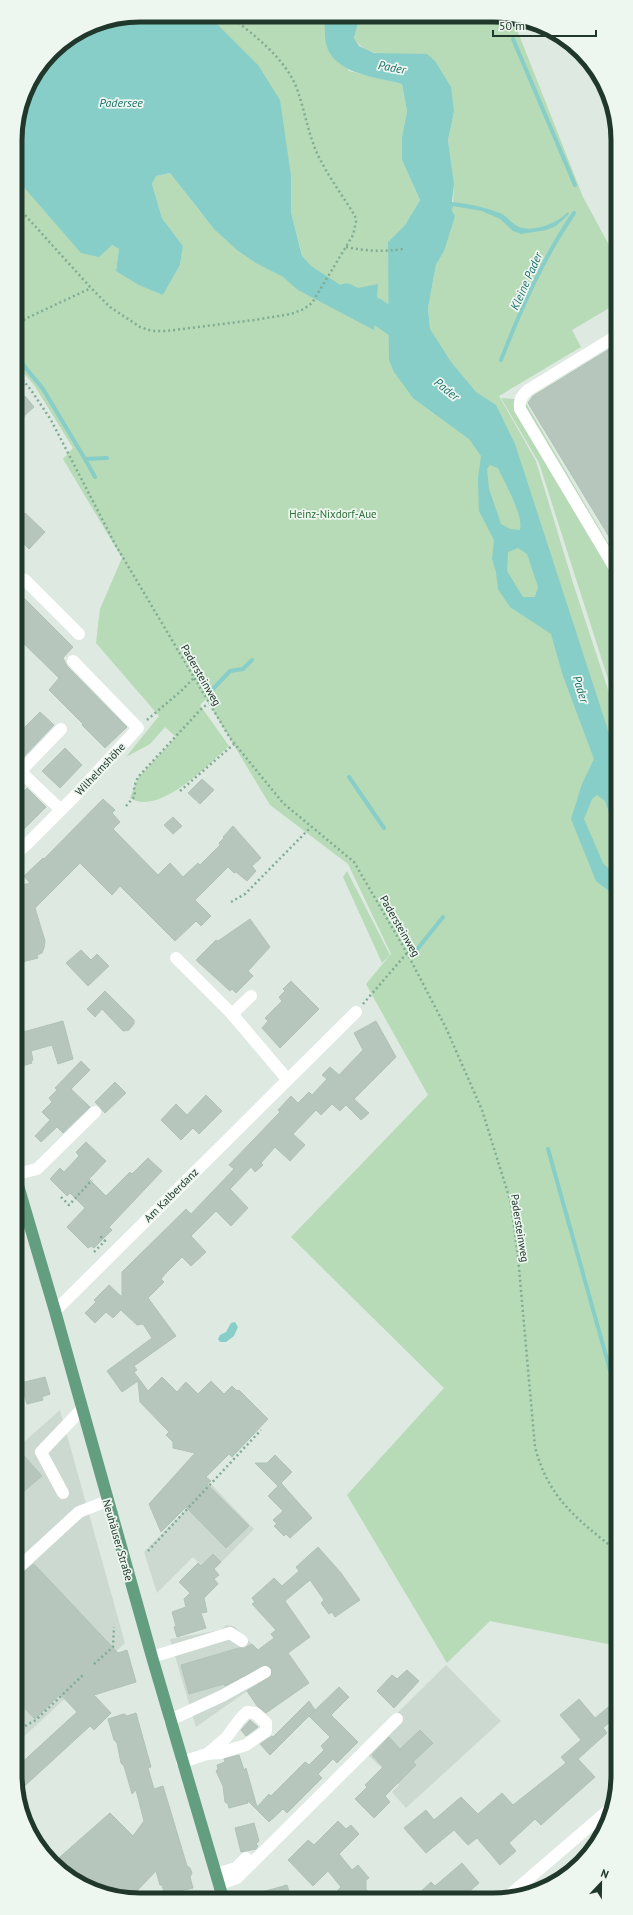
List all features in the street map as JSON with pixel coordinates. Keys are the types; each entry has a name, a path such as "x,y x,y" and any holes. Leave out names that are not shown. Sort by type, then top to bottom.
{"main road":[{"name":"Neuhäuser Straße","path":"22,1199 55,1311 107,1501 221,1893"}],"street":[{"path":"611,339 528,390 521,398 520,404 520,409 611,562"},
{"path":"22,579 25,580 79,634"},
{"path":"73,661 138,728"},
{"path":"22,769 61,728"},
{"name":"Wilhelmshöhe","path":"22,848 61,810 138,728"},
{"path":"22,776 61,810"},
{"path":"176,958 232,1014 287,1079"},
{"path":"232,1014 251,996"},
{"name":"Am Kalberdanz","path":"55,1311 356,1012"},
{"path":"22,1173 37,1169 95,1112"},
{"path":"63,1493 41,1452 82,1409"},
{"path":"22,1564 79,1512 107,1501"},
{"path":"152,1657 230,1633 242,1641"},
{"path":"170,1720 222,1696 265,1672"},
{"path":"182,1762 207,1754 220,1753 246,1745 266,1731 266,1723 255,1713 247,1712 226,1738 207,1754"},
{"path":"217,1879 237,1878 397,1719"},
{"path":"217,1879 236,1868 294,1810"},
{"path":"514,1891 605,1813"}],"path":[{"path":"22,212 91,288 124,317 140,327 152,331 209,326 291,314 304,309 312,302 355,230 355,216 318,154 306,124 298,91 288,72 275,57 237,22"},
{"path":"346,247 365,251 385,252 403,249"},
{"path":"22,322 91,288"},
{"path":"22,316 25,320"},
{"name":"Padersteinweg","path":"22,379 51,420 115,544 234,744 283,803 354,862 407,953 446,1028 482,1110 511,1203 518,1257 535,1447 540,1467 554,1493 583,1524 611,1546"},
{"path":"138,728 182,691 194,678"},
{"path":"126,806 135,796 134,787 138,778 194,717 209,704"},
{"path":"180,791 234,744"},
{"path":"231,902 245,894 311,827"},
{"path":"356,1012 407,953"},
{"path":"61,1197 69,1205 92,1180"},
{"path":"92,1254 105,1241 100,1236"},
{"path":"148,1551 261,1430"},
{"path":"94,1664 113,1647 114,1627"},
{"path":"25,1726 36,1720 84,1674"}],"shaded area":[{"path":"60,1410 125,1643 22,1738 22,1444"},
{"path":"211,1484 254,1529 210,1574 193,1557 157,1593 144,1552"},
{"path":"226,1625 234,1626 277,1670 196,1727 170,1639 221,1630"},
{"path":"446,1665 501,1721 406,1808 392,1792 399,1785 368,1755 366,1744"}],"green space":[{"name":"Heinz-Nixdorf-Aue","path":"213,22 325,22 349,71 402,84 407,111 402,137 402,160 420,200 405,225 388,242 389,271 430,328 428,308 436,265 443,253 453,206 454,184 448,140 454,112 395,55 372,52 362,47 354,38 358,22 493,22 515,24 583,197 611,249 611,307 572,330 581,347 499,396 536,461 573,583 611,699 611,1645 490,1621 447,1663 347,1495 444,1388 291,1237 428,1095 366,984 391,954 348,864 270,805 206,699 200,705 229,746 196,775 168,795 154,800 141,802 130,798 138,778 176,737 165,727 150,744 126,757 159,716 96,643 100,609 122,558 63,459 73,448 34,385 22,371 22,183 106,249 112,245 119,249 116,271 163,295 180,265 183,246 162,218 152,184 156,176 170,173 203,216 223,237 256,262 283,277 302,255 291,212 291,176"},
{"path":"501,398 524,400 611,548 611,688 539,463"},
{"path":"347,871 390,955 382,963 343,877"}],"water":[{"name":"Padersee","path":"140,22 215,22 258,65 280,100 291,176 291,212 302,256 311,266 348,290 378,284 374,330 298,290 283,277 256,263 237,250 214,229 170,173 156,176 152,184 162,218 183,246 180,265 163,295 139,285 116,271 119,249 112,245 99,257 81,253 22,185 23,124 31,95 42,74 51,62 68,46 102,28 117,24"},
{"name":"Pader","path":"325,22 358,22 354,38 359,46 374,53 427,54 435,61 451,87 454,112 448,140 454,184 452,202 477,206 500,213 515,225 530,229 544,226 558,220 568,212 569,214 556,226 546,230 521,234 513,231 500,219 482,211 453,206 452,211 455,216 444,251 436,265 428,308 430,329 451,362 476,392 496,405 515,444 611,740 611,818 605,801 597,795 592,799 584,819 603,863 611,871 611,893 596,881 571,819 582,784 594,759 563,676 551,634 510,607 498,589 496,572 492,559 494,540 479,511 478,478 481,456 469,439 413,398 394,372 389,360 388,242 405,225 420,200 402,160 402,137 407,111 402,84 366,75 342,66 327,48","holes":["490,465 498,468 516,507 519,516 520,530 510,529 501,524 489,489 487,469","518,548 527,554 538,587 535,597 523,597 507,571 508,552"]},
{"path":"235,1322 238,1327 234,1336 226,1342 220,1342 218,1339 220,1335 226,1332 231,1323"}],"building":[{"path":"611,348 611,540 528,403 533,396"},
{"path":"25,396 34,407 22,420 22,400"},
{"path":"25,513 45,532 29,549 22,541 22,516"},
{"path":"22,596 73,647 63,658 67,666 127,727 105,748 49,690 59,678 22,642"},
{"path":"40,712 54,725 22,759 22,730"},
{"path":"65,748 82,765 60,788 42,771"},
{"path":"202,779 214,790 200,804 188,793"},
{"path":"27,788 46,807 22,831 22,793"},
{"path":"103,799 115,810 112,813 120,822 113,829 158,875 170,863 183,877 198,863 200,865 220,845 219,843 224,838 223,837 233,826 261,858 252,866 256,871 247,881 236,872 234,873 228,867 195,900 211,916 201,926 196,921 175,941 120,886 112,895 80,863 35,908 45,941 44,948 42,953 37,955 38,958 22,962 22,885 30,883 24,876 43,858 44,859"},
{"path":"173,817 182,826 173,834 164,825"},
{"path":"250,919 270,947 248,971 253,976 236,993 232,989 230,991 196,960 216,940 218,941"},
{"path":"81,950 91,960 97,954 109,966 88,986 66,963"},
{"path":"291,981 319,1009 280,1048 262,1028 268,1021 265,1018 282,1001 279,997 285,991 283,989"},
{"path":"105,991 134,1020 134,1024 129,1030 123,1031 102,1009 95,1017 87,1009"},
{"path":"63,1021 73,1059 58,1064 52,1045 31,1051 33,1060 31,1061 32,1063 22,1066 22,1032"},
{"path":"376,1021 396,1057 354,1099 369,1113 361,1120 346,1105 340,1111 332,1104 321,1115 316,1110 293,1134 305,1145 290,1161 275,1147 261,1163 263,1165 255,1172 251,1167 230,1189 248,1208 231,1226 216,1211 191,1236 206,1252 191,1266 182,1257 165,1274 161,1279 164,1282 148,1298 176,1336 134,1366 137,1370 134,1372 148,1391 162,1377 177,1392 186,1382 198,1394 211,1381 224,1394 232,1386 237,1391 239,1390 268,1419 232,1457 229,1454 206,1477 211,1481 207,1484 249,1526 226,1548 186,1507 161,1532 149,1504 195,1453 173,1448 173,1442 166,1435 169,1432 140,1402 138,1381 122,1392 107,1371 152,1338 143,1324 137,1325 122,1311 122,1309 113,1318 106,1312 95,1323 85,1313 96,1302 94,1300 109,1285 122,1297 122,1272 186,1209 191,1214 234,1169 229,1165 280,1112 278,1110 291,1096 298,1103 309,1092 312,1095 327,1079 322,1075 330,1067 339,1075 363,1050 354,1033"},
{"path":"81,1061 90,1070 71,1089 90,1107 63,1133 57,1127 41,1142 35,1136 50,1120 42,1112 52,1102 49,1098 57,1090 55,1088"},
{"path":"115,1082 126,1093 105,1113 95,1102"},
{"path":"206,1095 222,1111 199,1134 193,1128 181,1140 161,1120 176,1104 187,1115"},
{"path":"86,1142 106,1161 89,1179 106,1196 130,1172 132,1174 148,1158 162,1171 109,1227 112,1230 94,1248 91,1246 88,1248 67,1227 85,1208 70,1193 67,1196 50,1179 60,1168 64,1172 79,1156 76,1152"},
{"path":"45,1377 50,1394 42,1397 43,1400 27,1404 22,1383"},
{"path":"22,1454 42,1476 22,1493"},
{"path":"275,1455 292,1472 281,1483 312,1518 290,1538 286,1534 284,1536 274,1526 277,1524 273,1520 283,1511 268,1496 278,1486 255,1463 267,1463"},
{"path":"318,1547 341,1573 360,1600 335,1617 332,1612 329,1614 321,1603 324,1600 310,1580 285,1601 310,1637 288,1653 309,1683 266,1713 257,1706 247,1691 271,1676 272,1669 266,1665 225,1686 224,1684 189,1694 181,1665 239,1648 245,1648 252,1644 258,1650 274,1638 271,1634 276,1630 252,1604 255,1602 252,1598 274,1578 282,1586 299,1571 296,1567"},
{"path":"213,1554 221,1562 214,1569 219,1575 214,1579 218,1584 204,1598 207,1612 201,1613 206,1628 177,1637 172,1612 186,1607 184,1599 190,1593 179,1582 198,1563 201,1566"},
{"path":"34,1564 118,1653 127,1650 136,1682 94,1695 111,1713 94,1730 90,1726 23,1788 22,1762 77,1712 60,1694 35,1719 22,1705 22,1573"},
{"path":"407,1670 419,1681 394,1708 377,1691 392,1675 397,1679"},
{"path":"339,1687 349,1697 331,1715 358,1742 337,1763 333,1759 318,1774 322,1778 287,1813 283,1809 269,1822 247,1800 248,1803 229,1808 228,1804 225,1802 223,1786 216,1771 218,1769 217,1765 225,1762 224,1759 239,1755 244,1770 246,1768 257,1807 269,1794 271,1796 305,1762 309,1765 324,1750 321,1746 330,1737 309,1716"},
{"path":"579,1699 595,1718 611,1705 611,1721 603,1728 607,1733 578,1759 595,1777 541,1825 535,1819 509,1843 516,1851 500,1865 477,1838 468,1845 454,1830 426,1853 404,1828 426,1810 434,1820 461,1797 478,1814 502,1793 513,1805 566,1763 561,1757 581,1740 560,1715"},
{"path":"309,1701 315,1710 270,1755 260,1744 272,1736 273,1737"},
{"path":"136,1713 151,1767 148,1768 154,1789 163,1786 187,1866 190,1868 192,1873 190,1877 193,1888 173,1893 164,1893 162,1885 160,1885 156,1871 135,1893 117,1891 88,1881 74,1873 58,1859 110,1813 133,1836 144,1821 136,1790 132,1794 124,1766 121,1763 117,1743 114,1740 108,1719 124,1714 127,1716"},
{"path":"250,1720 258,1727 246,1736 241,1730"},
{"path":"420,1730 433,1743 413,1762 416,1765 385,1796 390,1802 374,1818 355,1799 367,1787 365,1785 383,1767 372,1755 389,1737 400,1749"},
{"path":"338,1821 346,1829 351,1825 359,1834 339,1854 352,1870 358,1865 369,1878 366,1880 366,1889 369,1893 335,1893 341,1887 328,1871 313,1886 288,1860 308,1840 314,1845"},
{"path":"254,1823 259,1841 256,1844 258,1846 256,1849 241,1852 235,1828"},
{"path":"462,1863 479,1883 468,1893 419,1893 431,1882 435,1886"},
{"path":"287,1885 289,1893 259,1893"}],"waterway":[{"name":"Kleine Pader","path":"513,39 575,185"},
{"name":"Kleine Pader","path":"501,360 533,284 552,248 574,213"},
{"path":"346,296 376,311 412,336"},
{"path":"22,363 43,389 85,459 107,458"},
{"path":"85,459 95,477"},
{"path":"212,690 230,671 243,669 252,660"},
{"path":"349,777 384,828"},
{"path":"415,952 443,917"},
{"path":"548,1149 611,1374"}]}
